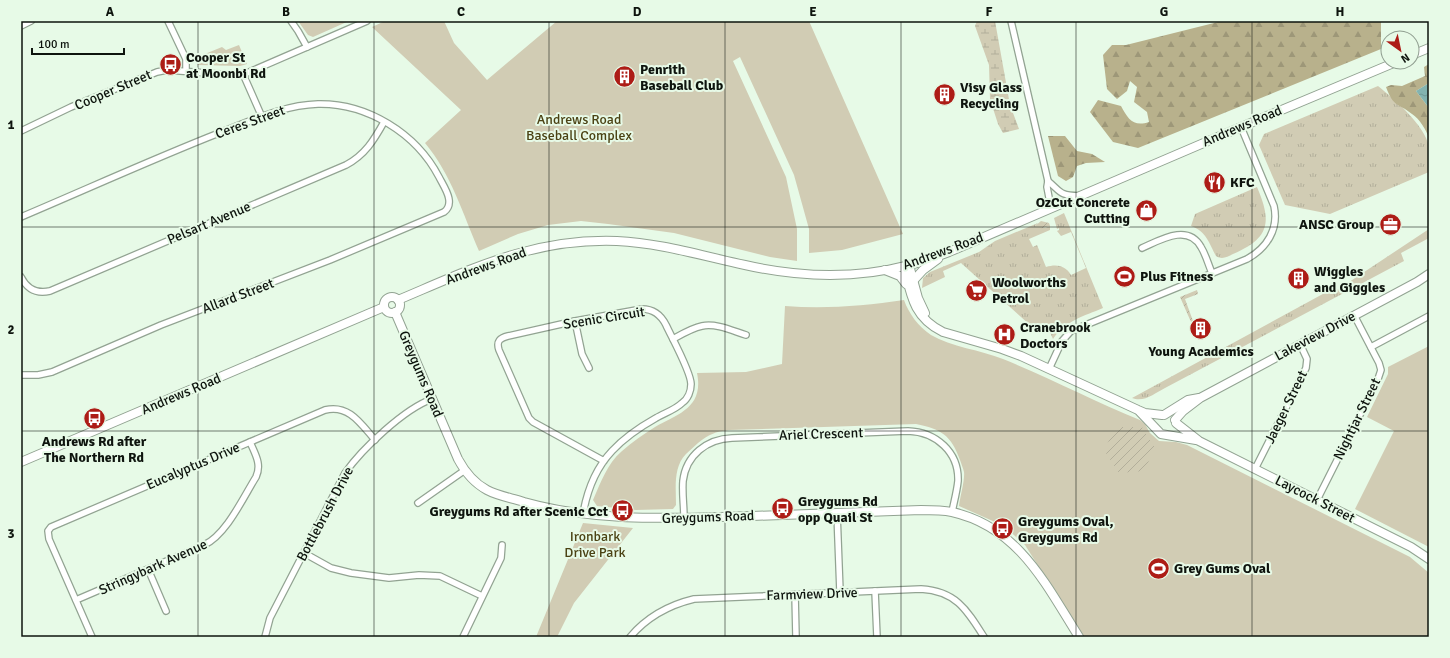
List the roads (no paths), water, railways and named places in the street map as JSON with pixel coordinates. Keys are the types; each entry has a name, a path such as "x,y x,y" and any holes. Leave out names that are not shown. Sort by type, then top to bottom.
{"street":[{"path":"21,26 31,21"},
{"path":"168,21 186,59 186,71"},
{"path":"291,21 298,30 307,47"},
{"name":"Cooper Street","path":"21,131 148,74 167,70 233,75 244,74 252,72 367,21"},
{"path":"1011,21 1048,181 1047,187 1051,208"},
{"name":"Andrews Road","path":"21,462 384,307 384,302 390,297 395,297 398,300 498,259 546,246 591,241 618,241 652,244 685,250 772,271 847,275 906,266 950,252 1380,69"},
{"path":"244,74 262,117"},
{"name":"Ceres Street","path":"21,217 196,142 289,107 327,104 361,111 384,122 405,135 426,156 440,179 450,204"},
{"name":"Pelsart Avenue","path":"21,277 27,286 32,290 41,292 50,291 346,165 366,150 384,122"},
{"path":"1049,369 1062,341 1071,331 1247,259 1260,251 1267,243 1275,224 1275,212 1272,197 1241,127"},
{"path":"1048,181 1060,193 1079,196"},
{"name":"Allard Street","path":"21,375 38,375 56,370 168,323 330,260 444,212 448,209 450,204"},
{"path":"1142,248 1176,235 1183,234 1189,236 1201,246 1212,273"},
{"path":"911,285 923,270 950,252"},
{"path":"906,266 915,306 927,322 943,332 1002,349 1145,413 1170,415 1176,421 1174,431 1166,436 1161,434 1138,410"},
{"path":"885,270 900,276 905,282 911,285"},
{"name":"Lakeview Drive","path":"1176,421 1183,411 1200,398 1418,282 1429,274"},
{"path":"384,307 388,312 395,312 399,308 398,300"},
{"name":"Scenic Circuit","path":"583,514 590,487 604,461 612,451 633,432 681,405 687,398 690,391 690,381 673,339 661,317 657,313 648,309 639,309 576,321 496,340 528,418 604,461"},
{"name":"Greygums Road","path":"395,312 457,457 465,470 477,483 494,493 547,508 583,514 640,518 684,518 921,510 952,512 985,525 1005,538 1018,549 1033,566 1079,637"},
{"name":"Nightjar Street","path":"1317,500 1380,375 1381,370 1379,363 1354,315"},
{"path":"1371,347 1429,316"},
{"path":"576,321 582,354 589,368"},
{"path":"673,339 697,328 706,326 716,327 746,335"},
{"name":"Jaeger Street","path":"1255,469 1306,368 1307,359 1300,344"},
{"name":"Lakeview Drive","path":"1163,415 1188,400 1200,398"},
{"name":"Bottlebrush Drive","path":"265,637 270,618 345,473 358,456 375,440 421,404 432,399"},
{"path":"342,402 341,409 352,416 375,440"},
{"name":"Eucalyptus Drive","path":"92,637 45,530 319,412 329,409 341,409"},
{"path":"1157,431 1156,421 1163,415"},
{"name":"Laycock Street","path":"1176,421 1199,441 1411,547 1429,559"},
{"name":"Ariel Crescent","path":"684,518 683,485 689,462 698,450 713,441 732,438 908,431 922,433 936,439 945,446 952,457 957,471 958,481 952,512"},
{"name":"Laycock Street","path":"1166,436 1175,436 1199,441"},
{"name":"Stringybark Avenue","path":"76,600 208,543 221,533 259,470 258,462 250,442"},
{"path":"418,504 465,470"},
{"path":"837,513 840,592"},
{"path":"462,637 500,558 502,545"},
{"path":"304,553 332,568 351,574 389,578 424,574 440,576 482,596"},
{"path":"148,569 166,611"},
{"name":"Farmview Drive","path":"630,637 639,627 658,612 686,601 703,598 921,589 944,593 955,599 965,608 984,637"},
{"path":"875,591 877,637"},
{"path":"795,594 796,637"}],"water":[{"path":"1429,83 1429,108 1416,91"}],"place":[{"name":"Cooper St at Moonbi Rd","path":"170,65"},
{"name":"Penrith Baseball Club","path":"625,77"},
{"name":"Visy Glass Recycling","path":"944,95"},
{"name":"KFC","path":"1214,182"},
{"name":"OzCut Concrete Cutting","path":"1146,210"},
{"name":"ANSC Group","path":"1390,224"},
{"name":"Plus Fitness","path":"1124,276"},
{"name":"Wiggles and Giggles","path":"1298,279"},
{"name":"Woolworths Petrol","path":"976,290"},
{"name":"Young Academics","path":"1201,329"},
{"name":"Cranebrook Doctors","path":"1005,335"},
{"name":"Andrews Rd after The Northern Rd","path":"94,419"},
{"name":"Greygums Rd opp Quail St","path":"783,509"},
{"name":"Greygums Rd after Scenic Cct","path":"623,511"},
{"name":"Greygums Oval, Greygums Rd","path":"1003,529"},
{"name":"Grey Gums Oval","path":"1159,568"}],"park label":[{"name":"Andrews Road Baseball Complex","path":"579,128"},
{"name":"Ironbark Drive Park","path":"595,544"}]}
